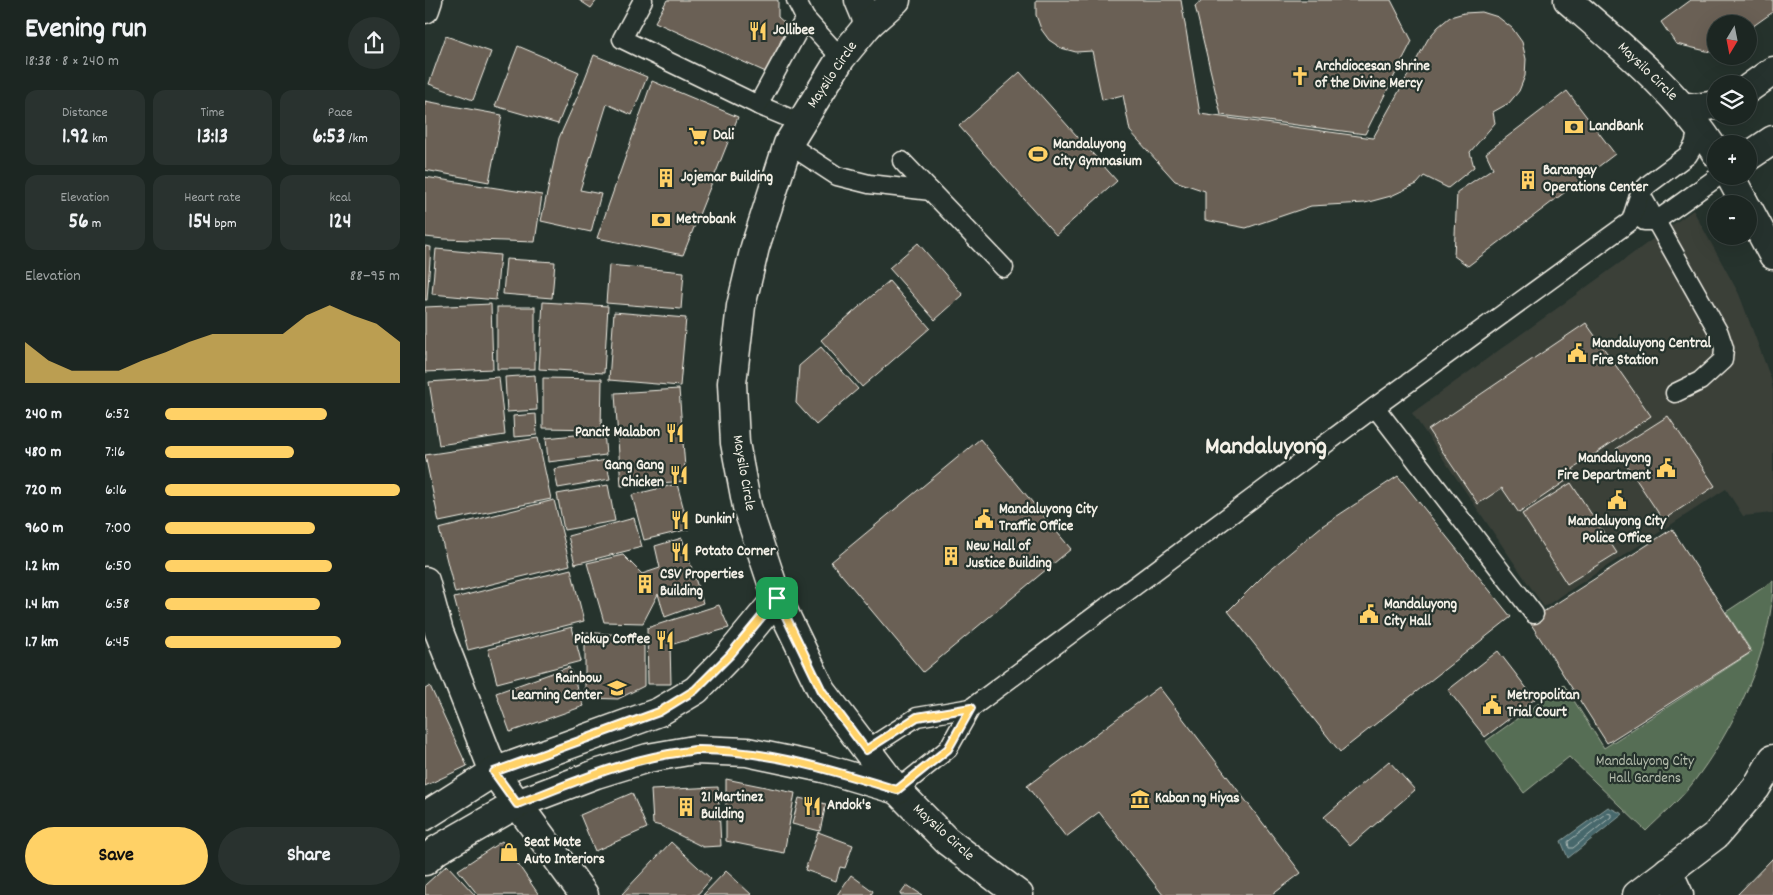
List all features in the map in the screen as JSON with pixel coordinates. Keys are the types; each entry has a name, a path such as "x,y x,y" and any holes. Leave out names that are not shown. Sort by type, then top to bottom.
{"main road":[{"path":"425,9 429,0"},
{"name":"Maysilo Circle","path":"896,0 864,12 841,58 794,133 755,247 741,306 732,383 735,443 747,507 777,598 822,691 897,790 947,841 1019,895"},
{"name":"Maysilo Circle","path":"1569,0 1637,61 1681,106 1707,140"},
{"path":"1757,82 1773,71"},
{"path":"1681,106 1695,108 1707,106"},
{"path":"1757,151 1773,140"},
{"path":"1757,225 1773,255"},
{"path":"425,580 439,632 494,772 584,895"},
{"path":"425,816 494,772 659,712 695,690 730,655 777,598"},
{"path":"425,861 437,850 517,804 596,774 648,758 694,750 747,752 823,768 897,790"},
{"path":"1637,895 1673,883 1756,788 1773,759"}],"lane":[{"path":"643,0 622,39 758,105 794,133 837,176 869,184 931,192"},
{"path":"796,0 805,18 841,58"},
{"path":"758,105 805,18"},
{"path":"897,790 948,749 971,708 1375,408 1631,221 1640,194 1649,184 1688,155 1695,145 1698,128"},
{"path":"902,161 1004,268"},
{"path":"1631,221 1656,221 1707,185"},
{"path":"1640,194 1719,333 1724,348 1723,360 1700,380 1675,393"},
{"path":"1375,408 1534,614"},
{"path":"866,750 917,717 971,708"}],"shaded area":[{"path":"1693,210 1707,236 1707,245 1712,245 1739,294 1771,379 1773,390 1773,513 1743,516 1726,489 1544,607 1412,413"}],"green space":[{"name":"Mandaluyong City Hall Gardens","path":"1773,581 1766,634 1748,688 1736,714 1707,763 1692,784 1646,831 1569,757 1524,793 1486,741 1564,685 1604,748 1752,652 1726,612"}],"water":[{"path":"1608,807 1623,814 1568,858 1561,841"}],"building":[{"path":"579,0 597,0 591,8"},
{"path":"667,0 778,0 778,17 787,25 768,73 655,22"},
{"path":"1036,0 1181,0 1200,114 1373,138 1428,39 1450,17 1464,13 1482,12 1498,17 1512,28 1522,42 1526,59 1525,76 1519,91 1509,103 1493,112 1495,123 1470,152 1474,167 1448,188 1424,176 1417,184 1391,196 1365,203 1311,206 1246,228 1205,220 1205,191 1175,181 1130,131 1123,95 1102,100 1092,51 1076,52 1061,48 1049,40 1041,29 1036,15"},
{"name":"Archdiocesan Shrine of the Divine Mercy","path":"1202,0 1391,0 1412,41 1365,134 1221,115 1195,6"},
{"path":"1691,0 1773,0 1773,12 1757,23 1757,15 1707,15 1707,51 1676,44 1661,22"},
{"path":"446,36 491,52 473,100 429,84"},
{"path":"518,46 579,72 558,124 495,106"},
{"path":"594,55 647,77 632,115 607,104 580,190 601,194 591,232 541,221 559,138"},
{"name":"Mandaluyong City Gymnasium","path":"1020,72 1117,181 1056,235 959,126"},
{"name":"Jojemar Building","path":"652,81 738,117 683,255 597,238"},
{"name":"Barangay Operations Center","path":"1567,91 1615,154 1468,266 1454,256 1457,192 1493,168 1486,153"},
{"path":"425,101 502,115 489,182 425,170"},
{"path":"425,177 542,195 535,242 425,237"},
{"path":"918,243 963,295 935,320 889,268"},
{"path":"425,246 431,247 427,300 425,300"},
{"path":"436,249 500,255 496,300 432,294"},
{"path":"506,259 555,262 552,298 503,294"},
{"path":"609,265 684,272 681,309 606,303"},
{"path":"889,281 930,328 862,387 821,340"},
{"path":"543,302 608,306 604,373 539,369"},
{"path":"491,304 493,369 425,372 425,307"},
{"path":"497,307 535,307 535,369 497,369"},
{"path":"614,312 686,318 680,386 609,380"},
{"path":"1586,323 1651,416 1573,469 1576,474 1519,513 1502,488 1478,504 1428,430"},
{"path":"821,347 858,389 816,425 796,403 799,366"},
{"path":"535,375 537,410 507,412 505,377"},
{"path":"499,377 505,435 439,445 429,382"},
{"path":"543,378 602,379 601,429 543,428"},
{"path":"679,389 686,481 621,486 615,393"},
{"path":"536,414 537,435 514,437 513,416"},
{"name":"Mandaluyong Fire Department","path":"1668,416 1715,486 1663,520 1616,449"},
{"path":"604,432 606,455 548,462 546,438"},
{"path":"538,438 551,499 439,522 425,455"},
{"name":"New Hall of Justice Building","path":"980,439 1071,549 923,672 831,562"},
{"path":"606,460 610,479 558,488 554,469"},
{"name":"Mandaluyong City Hall","path":"1398,476 1511,617 1340,752 1228,611 1267,572 1322,526"},
{"path":"1571,483 1617,553 1567,584 1522,514"},
{"path":"677,484 689,529 644,540 632,495"},
{"path":"608,485 615,521 564,530 557,494"},
{"path":"554,500 570,565 455,593 439,529"},
{"path":"634,518 642,547 575,564 568,536"},
{"path":"1672,529 1751,652 1607,743 1529,621"},
{"name":"CSV Properties Building","path":"682,538 703,603 665,617 658,594 643,623 604,622 587,563 623,555 642,574 660,568 655,546"},
{"path":"571,569 584,621 468,650 454,598"},
{"path":"719,605 729,628 670,645 671,684 648,684 647,628"},
{"path":"572,627 581,661 497,683 488,649"},
{"path":"585,632 644,636 644,686 618,699 585,698"},
{"path":"1498,651 1535,699 1485,737 1448,690"},
{"path":"569,667 584,706 510,732 496,693"},
{"path":"430,686 467,766 425,786 425,689"},
{"name":"Kaban ng Hiyas","path":"1159,687 1301,873 1272,895 1163,895 1099,812 1066,837 1027,786"},
{"path":"1389,761 1415,790 1350,846 1324,817"},
{"path":"726,779 795,793 784,853 726,841"},
{"name":"21 Martinez Building","path":"718,787 721,846 703,847 661,826 653,824 651,790"},
{"path":"632,793 647,828 595,851 580,815"},
{"path":"799,798 826,804 820,831 792,824"},
{"path":"818,832 853,845 845,868 840,867 836,881 805,870"},
{"path":"502,841 539,895 478,895 458,870"},
{"path":"671,842 711,879 697,895 622,894"},
{"path":"1773,858 1773,895 1737,895"},
{"path":"447,865 475,895 425,895 425,885"},
{"path":"726,871 752,895 703,895"},
{"path":"851,875 873,891 871,895 837,895"},
{"path":"907,885 922,895 900,895"}],"place":[{"name":"Jollibee","path":"758,31"},
{"name":"Archdiocesan Shrine of the Divine Mercy","path":"1300,76"},
{"name":"LandBank","path":"1574,127"},
{"name":"Dali","path":"698,136"},
{"name":"Mandaluyong City Gymnasium","path":"1038,154"},
{"name":"Jojemar Building","path":"666,178"},
{"name":"Barangay Operations Center","path":"1528,180"},
{"name":"Metrobank","path":"661,220"},
{"name":"Mandaluyong Central Fire Station","path":"1577,353"},
{"name":"Pancit Malabon","path":"675,433"},
{"name":"Mandaluyong Fire Department","path":"1666,468"},
{"name":"Gang Gang Chicken","path":"679,475"},
{"name":"Mandaluyong City Police Office","path":"1617,500"},
{"name":"Mandaluyong City Traffic Office","path":"984,519"},
{"name":"Dunkin'","path":"680,520"},
{"name":"Potato Corner","path":"680,552"},
{"name":"New Hall of Justice Building","path":"951,556"},
{"name":"CSV Properties Building","path":"645,584"},
{"name":"Mandaluyong City Hall","path":"1369,614"},
{"name":"Pickup Coffee","path":"665,640"},
{"name":"Rainbow Learning Center","path":"617,688"},
{"name":"Metropolitan Trial Court","path":"1492,705"},
{"name":"Kaban ng Hiyas","path":"1140,799"},
{"name":"Andok's","path":"812,806"},
{"name":"21 Martinez Building","path":"686,807"},
{"name":"Seat Mate Auto Interiors","path":"509,852"}],"district":[{"name":"Mandaluyong","path":"1266,448"}],"route":[{"path":"777,598 822,691 866,750 917,717 971,708 948,749 897,790 823,768 747,752 694,750 648,758 596,774 517,804 494,772 659,712 695,690 751,632 777,598"}]}
